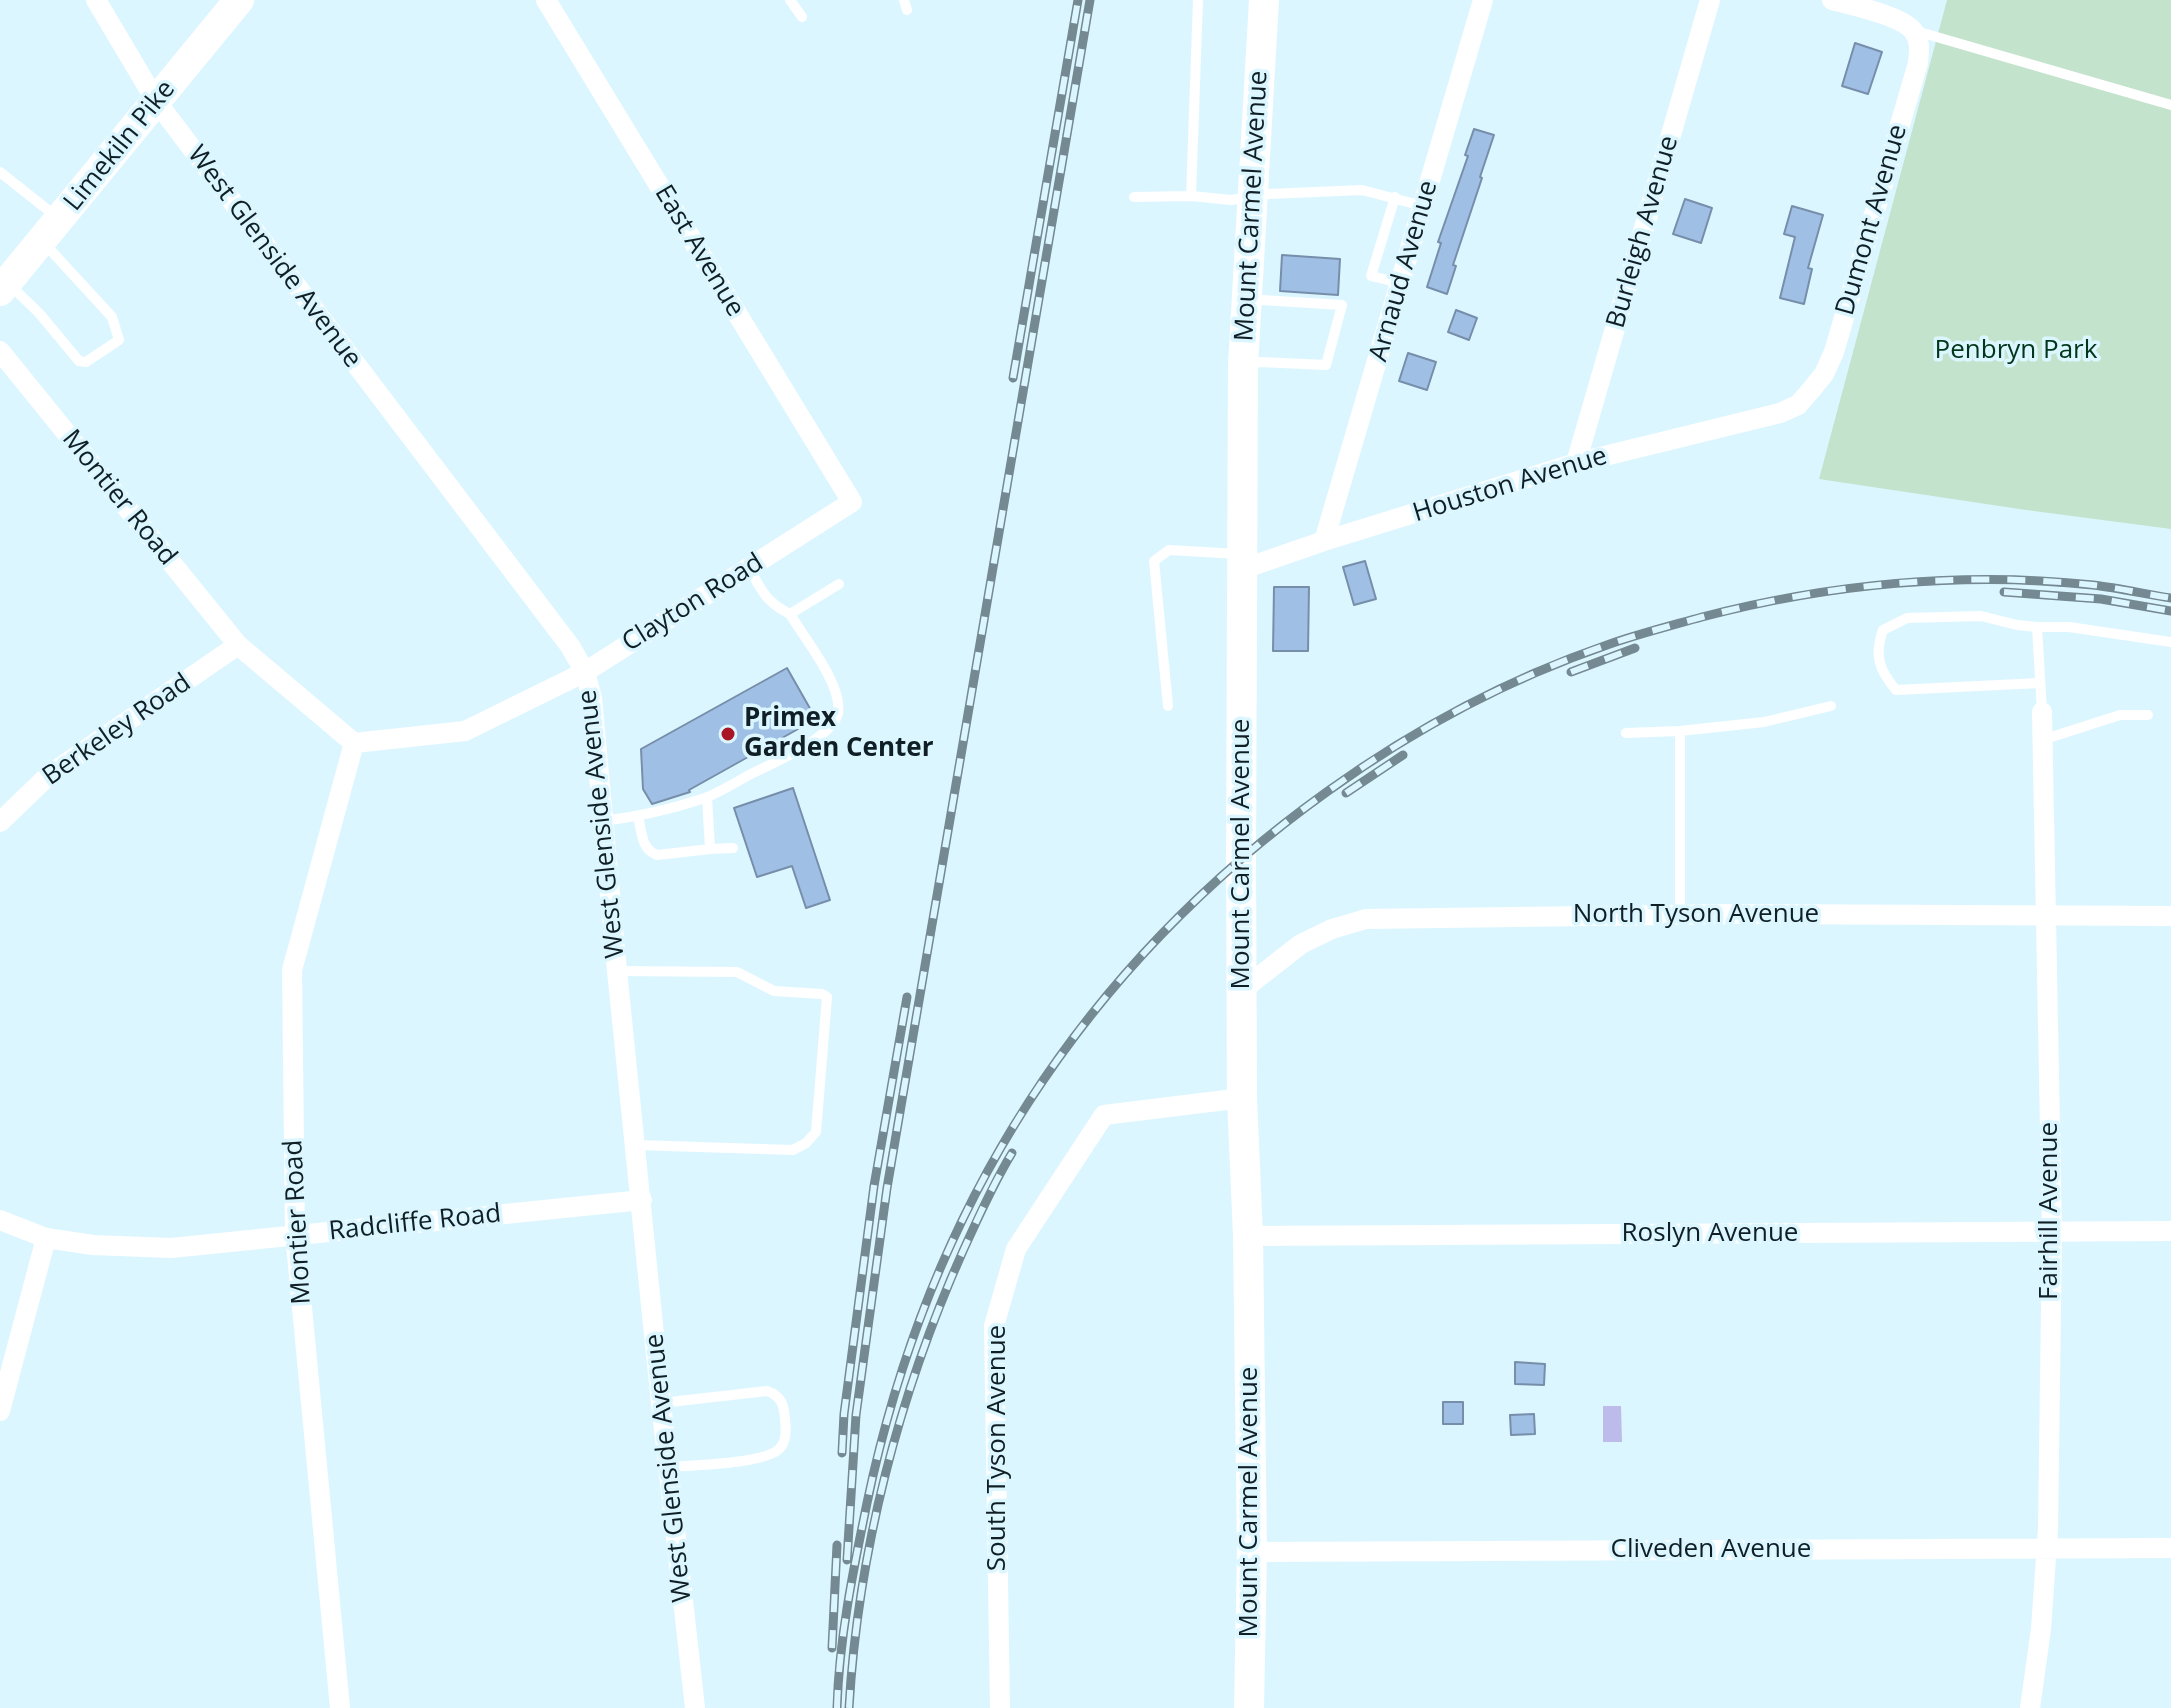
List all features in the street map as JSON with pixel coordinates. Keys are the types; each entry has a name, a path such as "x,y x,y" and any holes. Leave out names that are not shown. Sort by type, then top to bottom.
{"street":[{"name":"Limekiln Pike","path":"4,287 239,0"},
{"name":"East Avenue","path":"546,0 852,502"},
{"name":"Mount Carmel Avenue","path":"1249,1708 1252,1552 1248,1236 1242,1098 1243,365 1264,0"},
{"name":"Arnaud Avenue","path":"1324,541 1483,0"},
{"name":"Burleigh Avenue","path":"1576,463 1710,0"},
{"path":"1832,0 1894,18 1914,30"},
{"name":"West Glenside Avenue","path":"102,4 156,101 570,646 585,672 592,698 661,1403 695,1708"},
{"name":"Dumont Avenue","path":"1780,413 1798,405 1824,374 1834,352 1918,63 1920,46 1914,30"},
{"name":"Montier Road","path":"0,351 238,645"},
{"name":"Houston Avenue","path":"1243,562 1324,541 1576,463 1780,413"},
{"name":"Clayton Road","path":"354,743 465,731 585,672 852,502"},
{"path":"238,645 354,743"},
{"name":"Berkeley Road","path":"0,822 49,775 238,645"},
{"name":"Fairhill Avenue","path":"2030,1708 2048,1549 2052,1232 2042,712"},
{"name":"Montier Road","path":"340,1708 295,1234 292,970 354,743"},
{"name":"North Tyson Avenue","path":"1242,990 1301,944 1332,929 1366,919 1680,915 2171,916"},
{"name":"South Tyson Avenue","path":"1000,1708 994,1326 1016,1249 1104,1115 1242,1098"},
{"name":"Radcliffe Road","path":"0,1220 46,1238 93,1245 171,1248 642,1200"},
{"name":"Roslyn Avenue","path":"1248,1236 2171,1231"},
{"path":"0,1411 46,1238"},
{"name":"Cliveden Avenue","path":"1252,1552 2171,1548"}],"lane":[{"path":"790,0 802,17"},
{"path":"1191,196 1198,0"},
{"path":"1914,30 2171,105"},
{"path":"0,172 50,230 112,317 119,340 86,362 79,361 39,313 4,287"},
{"path":"1134,197 1191,196 1231,200 1268,194 1362,190 1423,206"},
{"path":"1395,197 1371,276 1400,283"},
{"path":"1243,365 1260,362 1326,365 1342,305 1262,300 1248,303"},
{"path":"1168,706 1154,561 1169,550 1243,562"},
{"path":"603,821 638,816 707,797 805,747 822,735 838,716 838,698 830,678 790,614 766,598 749,568"},
{"path":"790,614 839,584"},
{"path":"2040,683 1896,690 1883,675 1878,656 1879,642 1883,630 1907,618 1981,616 2017,625 2069,627 2171,642"},
{"path":"2037,627 2042,712"},
{"path":"1626,733 1764,722 1831,706"},
{"path":"2042,740 2120,715 2148,715"},
{"path":"1680,731 1680,915"},
{"path":"707,797 710,849"},
{"path":"638,816 644,843 652,854 733,848"},
{"path":"617,971 737,972 774,991 822,994 827,997 816,1132 806,1143 793,1150 636,1145"},
{"path":"661,1403 767,1391 777,1394 783,1402 785,1413 785,1440 779,1450 730,1463 668,1467"}],"green space":[{"name":"Penbryn Park","path":"1947,0 2171,0 2171,529 1819,479"}],"water":[{"path":"1603,1406 1621,1406 1622,1442 1603,1442"}],"building":[{"path":"1855,43 1882,52 1868,94 1842,86"},
{"path":"1474,129 1494,135 1453,265 1456,266 1447,294 1427,287"},
{"path":"1685,199 1712,208 1701,243 1673,234"},
{"path":"1792,206 1823,215 1808,268 1812,269 1804,304 1780,298 1795,237 1784,234"},
{"path":"1282,255 1340,259 1338,295 1280,291"},
{"path":"1456,310 1477,318 1469,340 1448,332"},
{"path":"1408,353 1436,362 1427,390 1399,381"},
{"path":"1365,561 1376,599 1354,605 1343,567"},
{"path":"1274,587 1309,587 1308,651 1273,651"},
{"name":"Primex Garden Center","path":"787,668 816,719 690,792 652,804 643,789 641,749"},
{"path":"793,788 830,900 806,908 792,866 757,877 734,808"},
{"path":"1515,1362 1545,1364 1544,1385 1515,1384"},
{"path":"1443,1402 1463,1402 1463,1424 1443,1424"},
{"path":"1534,1414 1535,1434 1511,1435 1510,1415"}],"railway":[{"path":"1013,378 1078,0"},
{"path":"847,1560 856,1415 887,1188 1090,0"},
{"path":"837,1708 852,1580 867,1503 894,1395 930,1292 975,1195 1028,1102 1091,1016 1161,935 1240,860 1360,769 1462,708 1570,659 1654,630 1798,596 1896,583 1995,579 2044,581 2103,586 2171,598"},
{"path":"2004,592 2101,599 2171,611"},
{"path":"1571,672 1635,648"},
{"path":"1346,793 1403,755"},
{"path":"842,1453 844,1414 874,1186 907,997"},
{"path":"849,1708 854,1649 872,1532 901,1417 940,1305 980,1214 1012,1153"},
{"path":"832,1648 837,1545"}],"place":[{"name":"Primex Garden Center","path":"728,734"}]}
